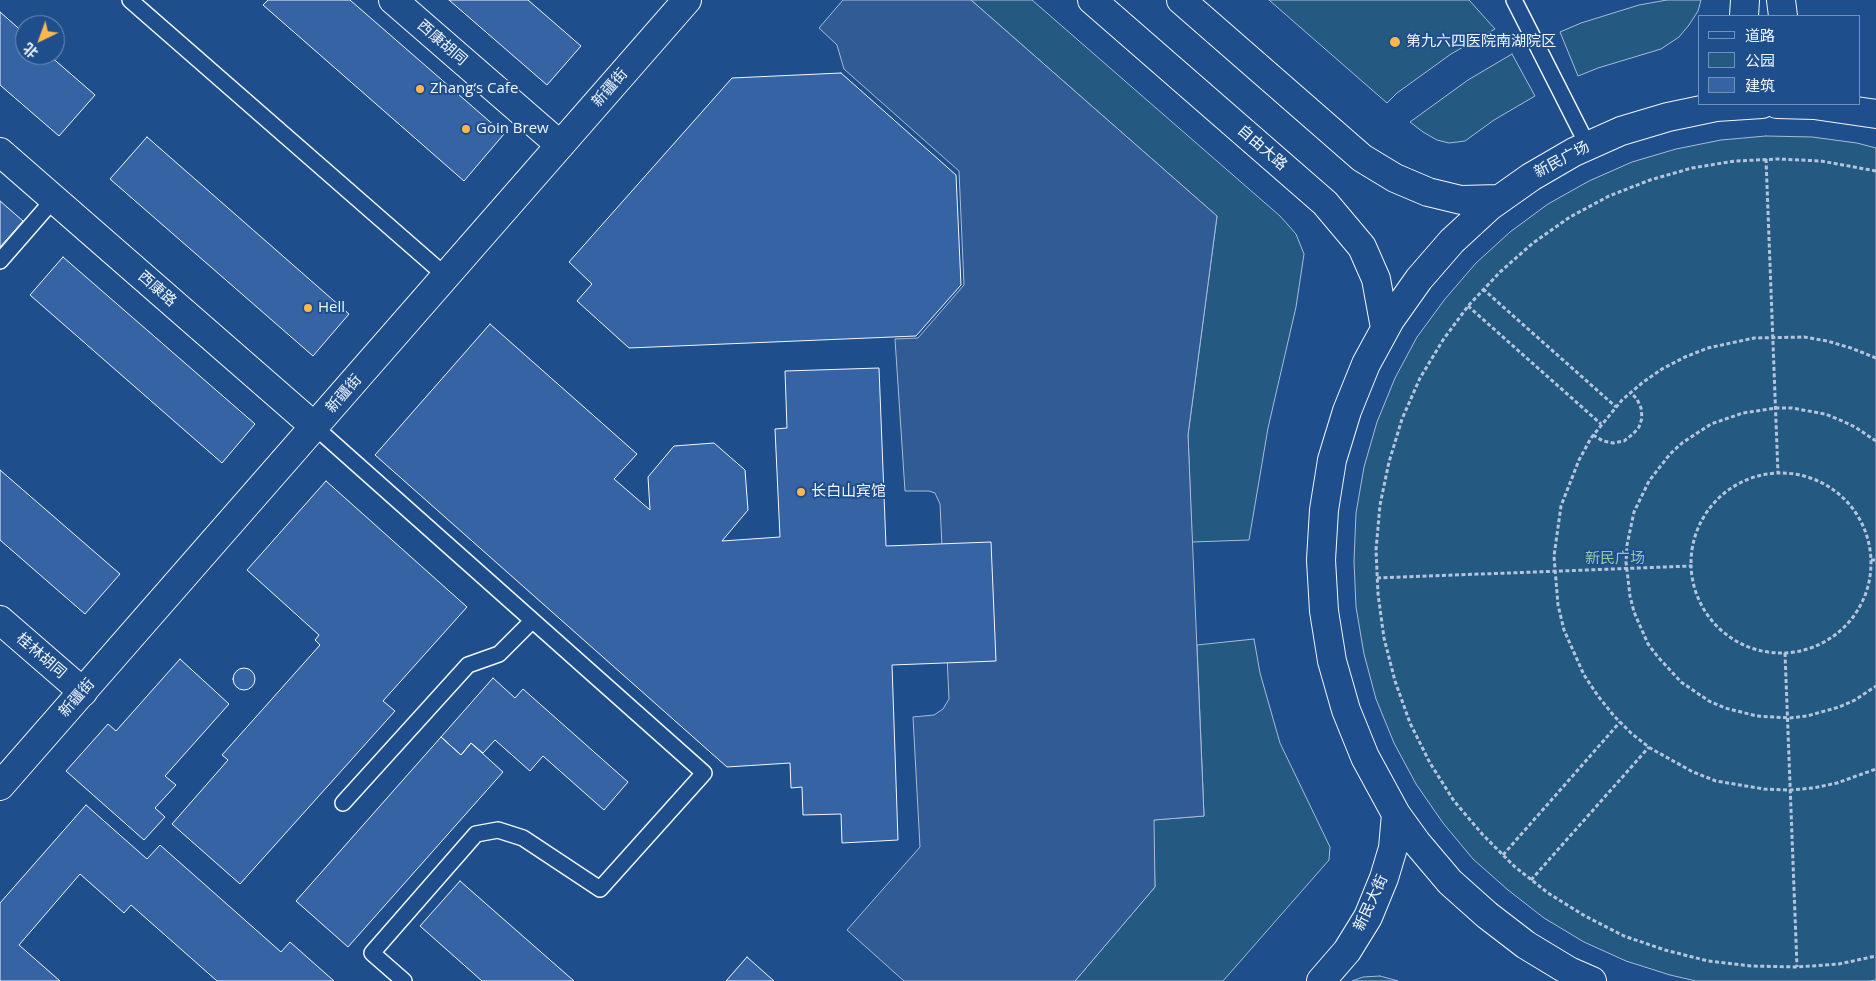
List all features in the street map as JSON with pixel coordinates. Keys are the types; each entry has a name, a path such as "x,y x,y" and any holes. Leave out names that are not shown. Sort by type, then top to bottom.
{"main road":[{"name":"西康胡同","path":"393,0 560,146"},
{"name":"新疆街","path":"0,786 687,0"},
{"name":"自由大路","path":"1092,0 1325,204 1362,247 1376,279 1385,328"},
{"path":"1181,0 1362,158 1394,178 1428,192 1461,200 1499,199"},
{"path":"1744,15 1745,0"},
{"path":"1781,0 1783,15"},
{"name":"新民广场","path":"1588,979 1569,971 1526,945 1487,915 1450,882 1417,843 1396,814 1364,756 1346,710 1332,661 1324,611 1321,560 1324,510 1332,460 1346,411 1366,364 1385,328 1419,279 1452,240 1499,199 1530,177 1588,146 1621,132 1695,108 1750,105"},
{"path":"1814,105 1841,106 1876,114"},
{"name":"西康路","path":"0,152 315,427"},
{"name":"桂林胡同","path":"0,620 83,692"},
{"name":"新民大街","path":"1321,981 1347,952 1368,917 1384,878 1393,848 1396,814"},
{"path":"1556,981 1588,979"}],"lane":[{"path":"130,0 446,277"},
{"path":"1514,0 1588,146"},
{"path":"0,261 54,199"},
{"path":"315,427 704,773 600,889 523,838 498,830 476,834 372,953 404,981"},
{"path":"343,803 468,665 499,654 532,621"}],"path":[{"path":"1766,159 1778,474"},
{"path":"1876,171 1821,161 1766,159 1735,161 1692,168 1650,180 1609,196 1570,217 1533,243 1500,272 1468,306 1443,340 1420,378 1402,419 1389,462 1380,505 1376,550 1377,578 1384,638 1395,681 1410,723 1430,763 1454,801 1483,835 1531,880 1585,916 1624,936 1708,961 1751,966 1797,968 1839,964 1876,956"},
{"path":"1483,289 1616,407"},
{"path":"1468,306 1601,424"},
{"path":"1876,358 1827,341 1804,337 1773,337 1731,342 1684,357 1662,369 1616,407 1593,435 1579,460 1561,506 1556,531 1554,571 1558,605 1564,630 1584,675 1598,696 1620,722 1649,747 1671,761 1693,772 1716,780 1764,789 1790,790 1838,783 1876,769"},
{"path":"1593,435 1603,441 1613,443 1624,441 1633,434 1639,427 1642,418 1638,400 1632,393"},
{"path":"1876,441 1855,427 1825,414 1792,408 1776,408 1743,413 1711,424 1696,433 1670,454 1649,481 1634,512 1627,545 1626,569 1630,596 1640,628 1658,657 1681,682 1709,701 1725,708 1757,716 1787,718 1807,716 1839,707 1855,700 1876,686"},
{"path":"1770,474 1797,474 1821,482 1841,496 1857,515 1867,538 1871,560 1868,587 1859,610 1843,629 1823,644 1799,652 1785,653 1774,653 1749,648 1727,636 1709,618 1696,595 1691,566 1693,541 1704,516 1721,495 1744,481 1770,474"},
{"path":"1871,560 1876,560"},
{"path":"1377,578 1691,566"},
{"path":"1785,653 1797,968"},
{"path":"1503,855 1620,722"},
{"path":"1531,880 1649,747"}],"green space":[{"path":"971,0 1032,0 1280,216 1296,234 1304,254 1296,307 1268,428 1249,540 1192,542 1188,435 1217,216"},
{"name":"第九六四医院南湖院区","path":"1269,0 1469,0 1495,29 1451,54 1397,93 1387,103"},
{"path":"1667,0 1701,0 1698,11 1679,37 1661,49 1578,76 1560,32 1581,23 1639,5"},
{"path":"1512,54 1535,96 1494,120 1465,141 1449,143 1437,140 1410,122 1468,80"},
{"name":"新民广场","path":"1766,136 1812,137 1857,143 1876,148 1876,980 1869,981 1696,981 1626,961 1584,942 1544,918 1473,859 1443,823 1416,784 1394,743 1376,699 1364,654 1356,607 1354,561 1356,513 1364,467 1377,422 1395,378 1417,337 1445,299 1476,263 1510,232 1548,204 1589,181 1632,162 1676,149 1721,140"},
{"path":"1254,639 1260,673 1280,743 1330,847 1329,860 1223,981 1075,981 1155,887 1153,820 1204,816 1197,645"},
{"path":"1380,976 1398,981 1352,981 1363,977"}],"shaded area":[{"path":"843,0 971,0 1217,216 1188,435 1204,816 1154,820 1155,887 1075,981 904,981 847,930 920,847 913,717 934,715 943,709 949,699 940,504 935,493 929,491 905,491 895,339 918,338 964,285 959,171 844,69 837,45 819,28"}],"building":[{"path":"268,0 350,0 504,134 464,181 263,5"},
{"path":"449,0 528,0 581,46 547,85"},
{"path":"0,12 15,25 15,65 60,65 95,95 59,136 0,85"},
{"path":"841,73 956,175 961,285 916,336 629,348 577,301 592,284 569,262 732,78"},
{"path":"147,137 349,314 313,356 110,179"},
{"path":"0,201 23,221 0,247"},
{"path":"63,257 255,424 222,463 30,295"},
{"path":"490,324 637,454 614,479 650,510 648,477 674,446 714,443 745,470 748,510 722,541 780,537 775,429 787,428 785,371 879,368 886,546 991,542 996,661 892,665 898,840 842,843 841,814 803,815 802,787 791,788 790,763 727,767 375,455"},
{"path":"0,470 120,574 85,614 0,540"},
{"path":"326,481 467,607 383,701 395,711 240,884 172,824 228,760 222,755 320,645 315,640 319,635 247,570"},
{"path":"180,659 229,704 165,776 176,785 155,808 165,817 144,840 66,771 108,724 116,731"},
{"path":"244,668 252,671 255,679 252,687 244,690 236,687 233,679 236,671"},
{"path":"493,678 515,698 523,689 628,782 604,810 543,756 530,771 495,740 483,753 471,743 461,755 441,737"},
{"path":"441,737 461,755 471,743 503,772 348,947 296,901"},
{"path":"86,805 147,859 160,845 281,952 290,942 334,981 217,981 131,905 124,913 80,874 19,945 60,981 0,981 0,903"},
{"path":"460,881 574,981 482,981 420,926"},
{"path":"747,957 774,981 726,981"}],"place":[{"name":"第九六四医院南湖院区","path":"1395,42"},
{"name":"Zhang‘s Cafe","path":"420,89"},
{"name":"Goin Brew","path":"466,129"},
{"name":"Hell","path":"308,308"},
{"name":"长白山宾馆","path":"801,492"}]}
